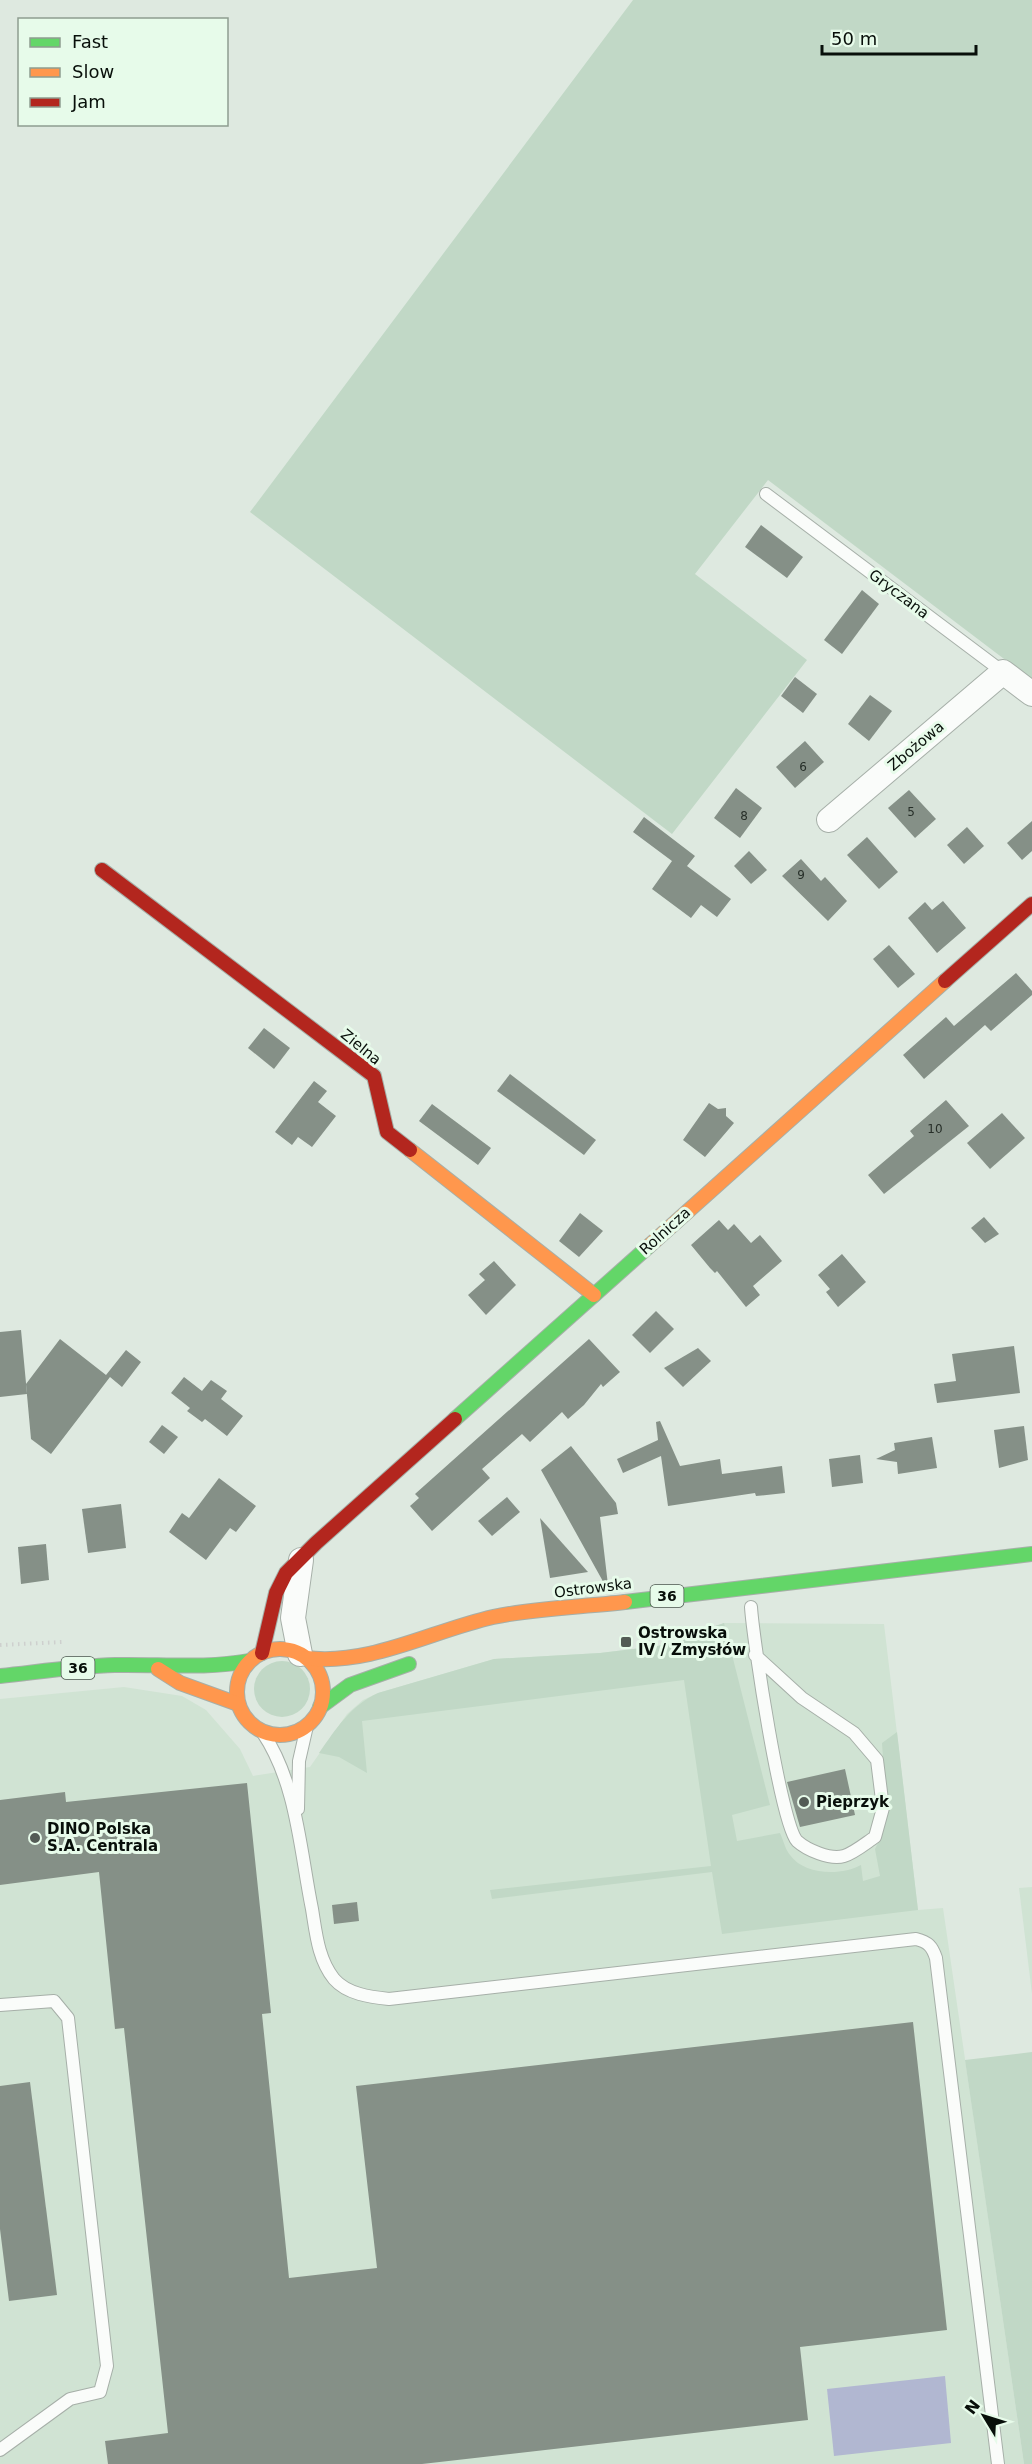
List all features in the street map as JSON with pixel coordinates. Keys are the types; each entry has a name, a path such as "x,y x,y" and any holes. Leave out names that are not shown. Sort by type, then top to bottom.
{"street":[{"name":"Gryczana","path":"1003,672 1032,694"},
{"name":"Zbożowa","path":"830,820 1003,672"},
{"name":"Zielna","path":"102,870 374,1076 387,1132 594,1295"},
{"name":"Rolnicza","path":"262,1653 280,1583 290,1568 1032,904"},
{"name":"Ostrowska","path":"303,1656 330,1661 363,1656 494,1617 1032,1554"},
{"path":"301,1560 293,1618 303,1656 317,1670 322,1684 320,1707"},
{"name":"36","path":"0,1676 116,1665 155,1667 190,1664 215,1667 249,1661 262,1653 277,1649 303,1656"},
{"path":"249,1661 238,1681 238,1704 250,1724 263,1733 286,1735 307,1726 320,1707 350,1684 424,1659"},
{"name":"36","path":"155,1667 180,1683 238,1704"}],"lane":[{"name":"Gryczana","path":"765,494 1003,672"},
{"path":"752,1607 755,1655 785,1807 796,1839 813,1852 843,1857 875,1837 884,1808 877,1760 854,1733 802,1698 755,1655"},
{"path":"297,1825 299,1761 307,1726"},
{"path":"263,1733 281,1762 297,1825 320,1954 335,1980 361,1996 389,1999 916,1939 926,1942 933,1948 998,2464"},
{"path":"0,2005 54,2001 68,2018 106,2366 100,2392 70,2399 0,2450"}],"shaded area":[{"path":"633,0 1032,0 1032,680 768,480 695,574 807,660 672,834 250,512"},
{"path":"724,1623 884,1624 918,1910 943,1908 1024,2464 0,2464 0,1699 124,1687 182,1696 206,1710 240,1749 253,1776 310,1767 347,1714 363,1700 378,1693 494,1659 600,1653 658,1646"},
{"path":"724,1623 770,1805 732,1815 737,1841 780,1833 790,1855 804,1867 833,1872 853,1869 861,1865 863,1881 880,1876 875,1849 882,1835 887,1815 882,1743 897,1732 918,1910 722,1934 712,1872 492,1899 490,1890 711,1866 684,1680 362,1721 367,1773 339,1757 319,1753 352,1711 378,1693 494,1659 600,1653 658,1646"},
{"path":"282,1661 302,1669 310,1689 302,1709 282,1717 262,1709 254,1689 262,1669"},
{"path":"1032,1887 1032,1994 1019,1888"},
{"path":"1032,2052 1032,2464 1024,2464 965,2060"}],"water":[{"path":"945,2376 951,2443 834,2456 827,2389"}],"building":[{"path":"761,525 803,557 787,578 745,547"},
{"path":"862,590 879,604 842,654 824,640"},
{"path":"795,677 817,694 803,713 781,696"},
{"path":"870,695 892,711 869,741 848,724"},
{"path":"805,741 824,762 795,788 776,767"},
{"path":"736,788 762,808 740,838 714,818"},
{"path":"909,790 936,819 915,838 888,808"},
{"path":"644,817 695,856 687,866 731,899 717,917 701,905 691,918 652,889 672,861 633,832"},
{"path":"1032,821 1032,851 1022,860 1007,843"},
{"path":"967,827 984,846 964,864 947,845"},
{"path":"867,837 898,872 879,889 847,855"},
{"path":"749,851 767,870 751,884 734,866"},
{"path":"801,859 821,881 825,877 847,901 828,921 782,876"},
{"path":"943,901 966,928 937,953 908,918 925,902 932,910"},
{"path":"889,945 915,974 898,988 873,959"},
{"path":"1016,973 1032,991 1032,995 991,1031 985,1025 924,1079 903,1055 946,1017 954,1026"},
{"path":"264,1028 290,1048 274,1069 248,1048"},
{"path":"510,1074 596,1140 584,1155 497,1091"},
{"path":"314,1081 327,1091 318,1102 336,1116 312,1147 298,1137 292,1145 275,1132"},
{"path":"946,1100 969,1126 884,1194 868,1175 914,1136 910,1131"},
{"path":"709,1103 718,1109 726,1108 726,1116 734,1123 705,1157 683,1140"},
{"path":"432,1104 491,1148 478,1165 419,1121"},
{"path":"1002,1113 1025,1138 990,1169 967,1143"},
{"path":"580,1213 603,1231 579,1257 559,1241"},
{"path":"984,1217 999,1234 985,1243 971,1228"},
{"path":"719,1220 728,1230 734,1224 751,1243 760,1235 782,1261 753,1286 760,1295 746,1307 717,1271 715,1273 710,1268 691,1245"},
{"path":"842,1254 866,1282 838,1307 826,1292 830,1289 818,1275"},
{"path":"494,1261 516,1285 486,1315 468,1295 485,1280 479,1274"},
{"path":"656,1311 674,1329 650,1353 632,1335"},
{"path":"21,1330 27,1394 0,1397 0,1332"},
{"path":"60,1339 106,1375 126,1350 141,1362 122,1387 110,1377 51,1454 31,1439 26,1384"},
{"path":"589,1339 620,1372 603,1387 601,1384 584,1405 568,1419 562,1412 530,1442 522,1434 482,1469 490,1478 432,1531 410,1506 419,1498 415,1494"},
{"path":"1014,1346 1020,1393 937,1403 934,1384 956,1381 952,1354"},
{"path":"698,1348 711,1361 683,1387 664,1368"},
{"path":"184,1377 202,1391 211,1380 227,1391 221,1399 243,1416 227,1436 205,1419 202,1422 187,1411 190,1408 171,1393"},
{"path":"660,1421 680,1466 720,1459 722,1474 782,1466 785,1493 756,1496 755,1493 668,1506 661,1456 623,1473 617,1459 658,1440 656,1422"},
{"path":"162,1425 178,1437 164,1454 149,1442"},
{"path":"1024,1426 1028,1460 999,1468 994,1430"},
{"path":"932,1437 937,1468 898,1474 897,1462 876,1459 895,1450 894,1443"},
{"path":"571,1446 616,1503 618,1514 600,1517 608,1585 605,1585 541,1470"},
{"path":"860,1455 863,1483 832,1487 829,1459"},
{"path":"219,1478 256,1506 236,1532 230,1528 206,1560 169,1532 182,1513 189,1518"},
{"path":"507,1497 520,1512 492,1536 478,1521"},
{"path":"121,1504 126,1548 88,1553 82,1509"},
{"path":"540,1518 588,1572 550,1578"},
{"path":"46,1544 49,1580 21,1584 18,1547"},
{"path":"845,1769 855,1815 800,1827 787,1782"},
{"path":"247,1783 271,2013 262,2014 289,2278 377,2268 356,2086 913,2022 947,2330 800,2347 808,2420 422,2464 108,2464 105,2441 168,2433 124,2028 115,2029 99,1872 0,1885 0,1800 65,1792 66,1802"},
{"path":"357,1902 359,1921 334,1924 332,1905"},
{"path":"30,2082 57,2295 9,2301 0,2229 0,2086"}],"traffic: fast":[{"path":"455,1419 649,1246"},
{"path":"625,1602 1032,1554"},
{"path":"0,1676 101,1666 199,1666 249,1661"},
{"path":"320,1707 350,1685 409,1664"}],"traffic: slow":[{"path":"649,1246 945,981"},
{"path":"410,1150 594,1295"},
{"path":"306,1658 354,1657 509,1614 625,1602"},
{"path":"272,1649 288,1649 311,1661 320,1675 323,1692 320,1709 311,1723 288,1735 272,1735 256,1728 244,1716 237,1700 237,1684 244,1668 256,1656 272,1649"},
{"path":"158,1669 180,1683 238,1704"}],"traffic: jam":[{"path":"102,870 374,1076 387,1132 410,1150"},
{"path":"945,981 1032,904"},
{"path":"262,1653 276,1593 286,1573 316,1543 455,1419"}],"place":[{"name":"Ostrowska IV / Zmysłów","path":"626,1642"},
{"name":"Pieprzyk","path":"804,1802"},
{"name":"DINO Polska S.A. Centrala","path":"35,1838"}]}
